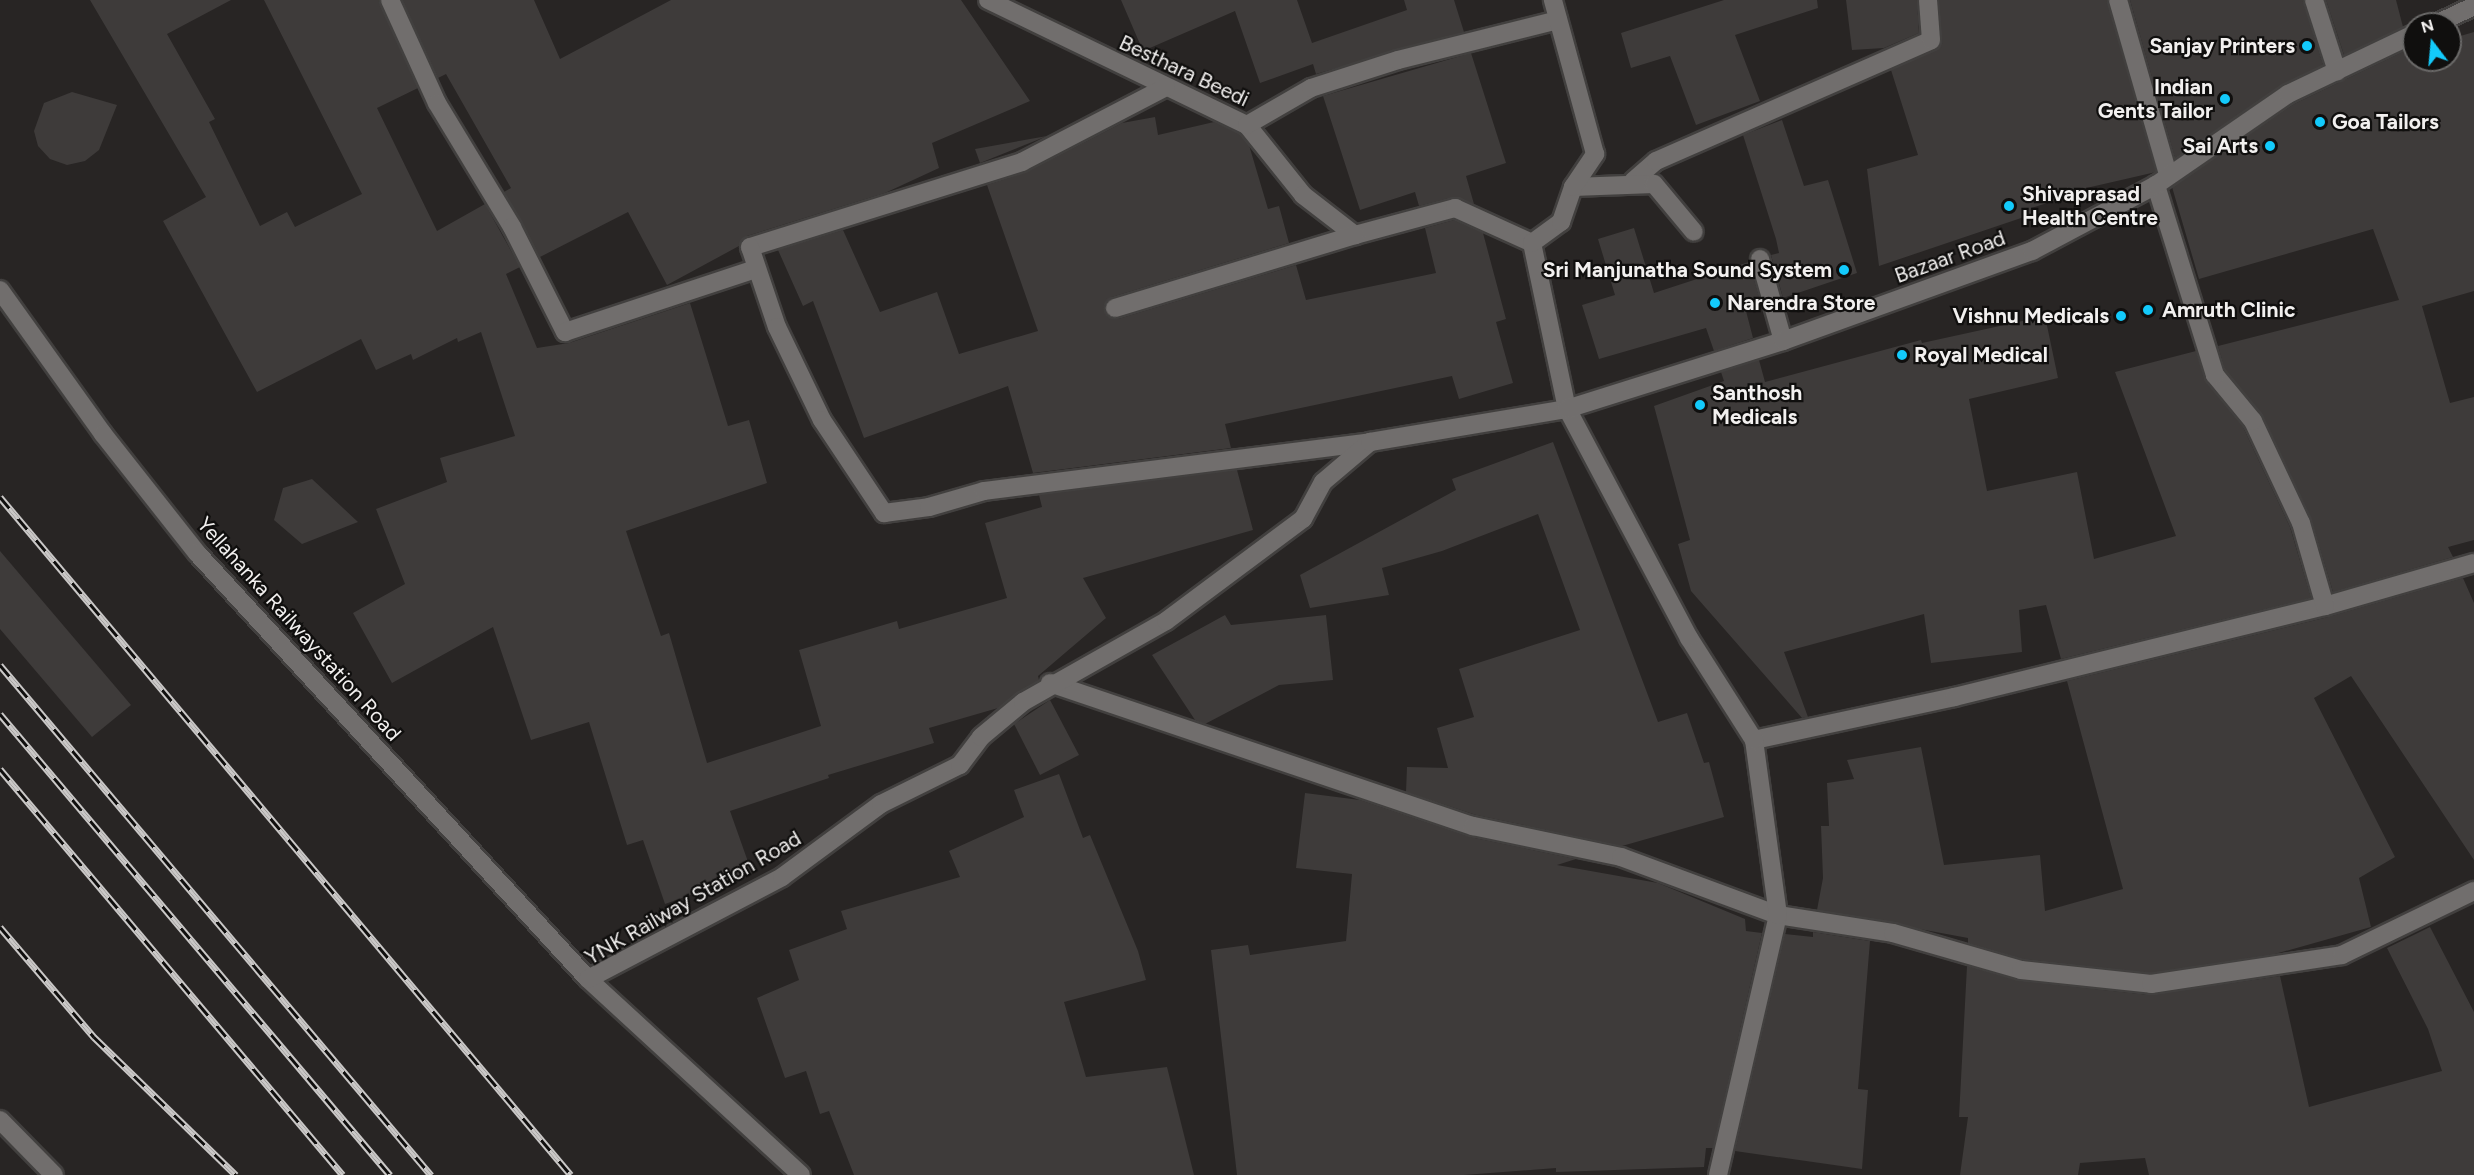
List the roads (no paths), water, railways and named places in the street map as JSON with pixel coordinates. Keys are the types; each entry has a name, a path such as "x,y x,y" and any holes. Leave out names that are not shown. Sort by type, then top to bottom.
{"street":[{"path":"390,0 437,103 512,227 565,332 756,269"},
{"path":"1532,243 1561,222 1573,187 1595,154 1553,0"},
{"path":"1633,182 1656,161 1931,40 1928,0"},
{"path":"2118,0 2162,180 2215,375 2253,421 2301,523 2325,606"},
{"path":"2314,0 2337,71"},
{"name":"Besthara Beedi","path":"994,2 1247,125 1303,195 1355,235"},
{"path":"1247,125 1311,88 1398,60 1558,20"},
{"name":"Bazaar Road","path":"1567,409 1783,341 2032,251 2162,180 2288,94 2402,40"},
{"path":"1166,87 1022,162 750,246 777,327 822,420 884,513 929,507 984,491 1370,442 1567,409"},
{"path":"1573,187 1633,182 1654,184 1694,232"},
{"path":"1115,308 1355,235 1455,208 1532,243"},
{"path":"1532,243 1567,409 1689,638 1754,740 1778,915 1718,1175"},
{"path":"1760,259 1783,341"},
{"name":"Yellahanka Railwaystation Road","path":"0,290 103,434 197,553 588,979"},
{"name":"YNK Railway Station Road","path":"801,1175 588,979 782,878 881,804 960,765 981,737 1050,683 1166,621 1303,519 1323,482 1370,442"},
{"path":"1754,740 2325,606 2474,563"},
{"path":"1050,683 1473,826 1621,857 1778,915 1893,933 2021,970 2151,984 2342,954 2474,891"},
{"path":"0,1120 54,1175"}],"railway":[{"path":"0,497 571,1175"},
{"path":"0,665 431,1175"},
{"path":"0,714 390,1175"},
{"path":"0,769 343,1175"},
{"path":"0,927 94,1037 236,1175"}],"place":[{"name":"Sanjay Printers","path":"2307,46"},
{"name":"Indian Gents Tailor","path":"2225,99"},
{"name":"Goa Tailors","path":"2320,122"},
{"name":"Sai Arts","path":"2270,146"},
{"name":"Shivaprasad Health Centre","path":"2009,206"},
{"name":"Sri Manjunatha Sound System","path":"1844,270"},
{"name":"Narendra Store","path":"1715,303"},
{"name":"Amruth Clinic","path":"2148,310"},
{"name":"Vishnu Medicals","path":"2121,316"},
{"name":"Royal Medical","path":"1902,355"},
{"name":"Santhosh Medicals","path":"1700,405"}]}
